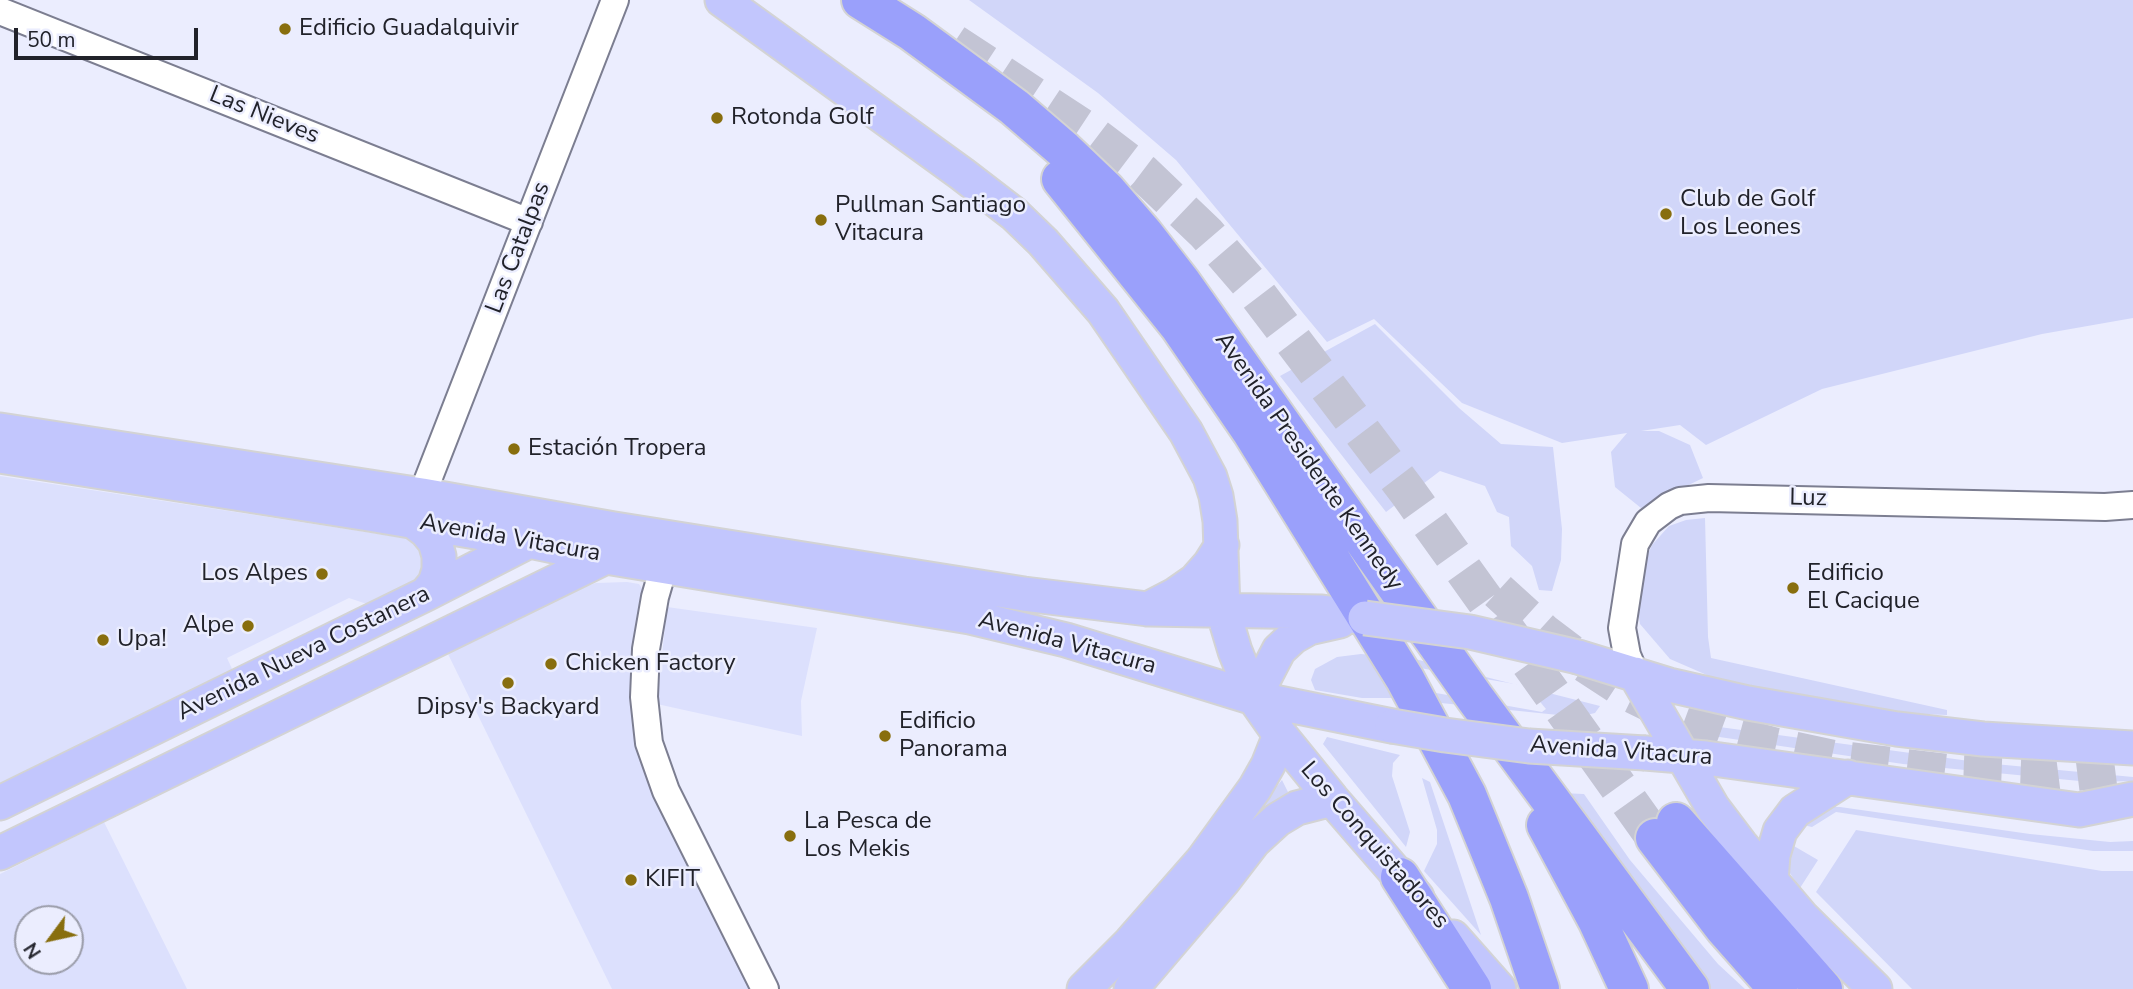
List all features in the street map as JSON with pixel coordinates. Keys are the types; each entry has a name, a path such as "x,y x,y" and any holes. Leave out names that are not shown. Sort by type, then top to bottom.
{"highway":[{"name":"Avenida Presidente Kennedy","path":"861,0 912,32 1014,107 1064,149 1106,190 1144,234 1182,283 1475,698 1690,989"},
{"path":"912,32 1013,128 1094,217 1179,326 1251,431 1367,614 1439,740 1467,795 1492,855 1540,989"},
{"path":"1475,698 1562,853 1629,989"},
{"path":"1778,989 1724,928 1665,830 1822,989"},
{"path":"1400,877 1463,966"}],"main road":[{"name":"Los Conquistadores","path":"722,0 1014,214 1052,251 1103,312 1199,454 1216,496 1222,545 1223,611 1235,651 1254,698 1332,799 1400,877"},
{"name":"Avenida Vitacura","path":"0,430 610,543 1148,609 1325,618"},
{"path":"0,456 369,514 404,511 414,505 426,531 435,542 439,556 435,583 426,594"},
{"name":"Avenida Vitacura","path":"418,509 529,541"},
{"name":"Avenida Nueva Costanera","path":"0,803 529,541 561,531 610,543"},
{"name":"Avenida Vitacura","path":"610,543 664,566 970,617 1077,643 1254,698 1445,736 1529,746 1681,756 2079,810 2133,799"},
{"name":"Avenida Nueva Costanera","path":"0,853 610,543"},
{"path":"1148,609 1175,596 1195,581 1222,545"},
{"path":"1254,698 1279,650 1293,636 1325,618 1365,618 1470,632 1578,657 1669,685 1748,703 1897,729 1983,739 2133,748"},
{"path":"1635,674 1713,808 1802,917 1875,989"},
{"path":"1084,989 1130,943 1202,861 1255,788 1280,735"},
{"path":"107,750 130,762 142,783"},
{"path":"1771,881 1773,855 1780,831 1795,811 1848,777"},
{"path":"1131,989 1254,841 1297,808 1332,799"},
{"path":"2079,810 2133,812"},
{"name":"Los Conquistadores","path":"1463,966 1499,989"}],"street":[{"name":"Las Catalpas","path":"418,509 615,0"},
{"name":"Las Nieves","path":"0,11 529,222"},
{"name":"Luz","path":"1635,674 1627,655 1622,628 1636,544 1648,522 1658,513 1681,501 1709,498 2105,507 2133,505"},
{"path":"664,566 655,597 646,649 644,697 649,743 666,791 765,989"}],"shaded area":[{"name":"Club de Golf Los Leones","path":"969,0 2133,0 2133,318 2042,334 1822,389 1706,445 1680,425 1641,431 1659,431 1690,445 1703,478 1641,508 1615,487 1611,452 1627,433 1562,443 1462,403 1374,319 1327,342 1176,160 1098,93"},
{"path":"1375,324 1459,408 1501,444 1553,447 1562,529 1561,560 1552,591 1539,590 1532,566 1511,546 1509,517 1497,512 1485,486 1440,471 1386,512 1280,376"},
{"path":"0,476 412,539 424,545 426,576 373,606 349,598 227,658 234,673 0,789"},
{"path":"1705,518 1711,658 1947,710 1947,715 1898,713 1796,699 1716,679 1670,659 1640,624 1636,597 1640,572 1652,545 1669,526 1686,520"},
{"path":"596,583 639,584 644,592 630,695 633,722 642,748 754,989 612,989 447,652 571,591"},
{"path":"667,607 817,628 801,701 802,736 657,704"},
{"path":"1361,654 1415,659 1600,706 1595,713 1578,717 1392,698 1362,698 1315,690 1311,680 1315,669 1337,657"},
{"path":"1690,723 1984,763 2133,777 2133,781 2090,782 1903,764 1699,734"},
{"path":"1327,737 1400,755 1393,763 1392,776 1410,832 1406,847 1323,744"},
{"path":"1422,778 1430,782 1481,935 1424,871 1437,844 1437,830"},
{"path":"1282,780 1288,792 1228,852 1144,953 1108,989 1099,989 1216,859"},
{"path":"1561,793 1584,794 1630,860 1718,964 1745,989 1700,989"},
{"path":"1823,807 1840,807 2030,834 2110,842 2133,841 2133,851 2093,851 1836,812 1812,827 1794,823"},
{"path":"104,822 187,989 0,989 0,874"},
{"path":"1856,830 2102,871 2133,871 2133,989 1912,989 1816,892"},
{"path":"1787,842 1818,860 1800,888 1785,866"}],"pier":[{"path":"1378,661 1527,686 1546,709 1542,712 1386,684 1374,667"}],"tunnel":[{"path":"954,43 1089,132 1143,173 1206,233 1249,283 1407,491 1655,838"},
{"path":"1498,591 1543,632 1630,693 1675,715 1721,732 1834,759 1955,774 2036,777 2133,765"}],"place":[{"name":"Edificio Guadalquivir","path":"285,29"},
{"name":"Rotonda Golf","path":"717,118"},
{"name":"Club de Golf Los Leones","path":"1666,214"},
{"name":"Pullman Santiago Vitacura","path":"821,220"},
{"name":"Estación Tropera","path":"514,449"},
{"name":"Los Alpes","path":"322,574"},
{"name":"Edificio El Cacique","path":"1793,588"},
{"name":"Alpe","path":"248,626"},
{"name":"Upa!","path":"103,640"},
{"name":"Chicken Factory","path":"551,664"},
{"name":"Dipsy's Backyard","path":"508,683"},
{"name":"Edificio Panorama","path":"885,736"},
{"name":"La Pesca de Los Mekis","path":"790,836"},
{"name":"KIFIT","path":"631,880"}]}
